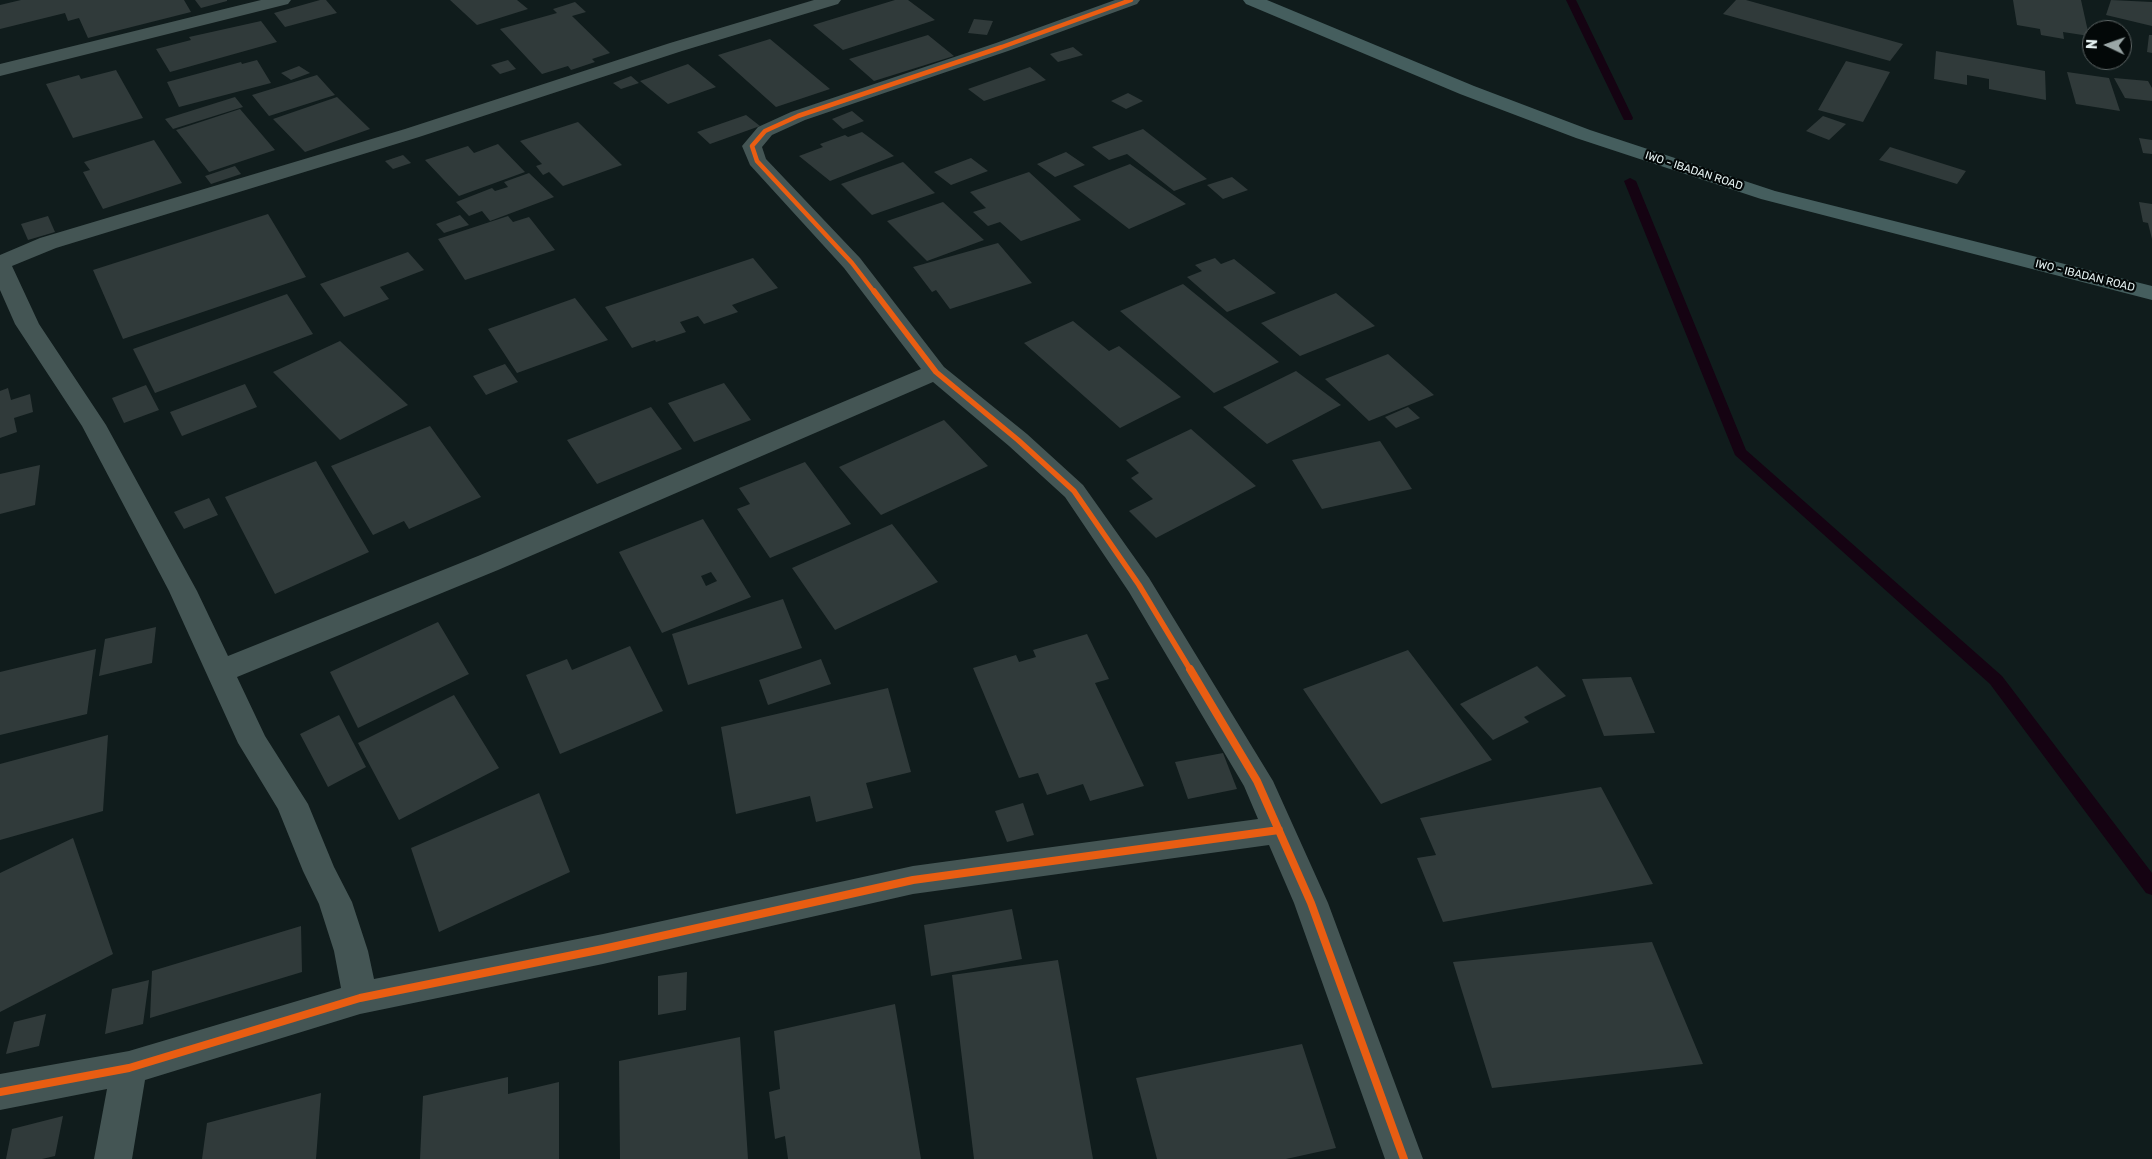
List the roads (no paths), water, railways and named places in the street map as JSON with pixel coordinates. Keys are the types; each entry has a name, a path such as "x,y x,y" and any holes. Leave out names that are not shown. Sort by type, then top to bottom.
{"main road":[{"name":"IWO - IBADAN ROAD","path":"1252,0 1467,90 1583,134 1759,192 2152,292"}],"street":[{"path":"0,70 282,0"},
{"path":"360,998 351,951 335,902 319,871 292,804 253,743 182,591 94,425 27,324 0,264 48,243 412,133 676,47 832,0"},
{"path":"1130,0 1002,48 798,116 765,131 752,146 757,161 852,263 936,372 1018,440 1074,491 1139,585 1252,772 1279,830 1311,903 1404,1159"},
{"path":"219,672 488,564 936,372"},
{"path":"0,1092 129,1068 360,998 603,949 913,880 1279,830"},
{"path":"113,1159 129,1068"}],"waterway":[{"path":"1571,0 1628,118"},
{"path":"1630,181 1740,452 1996,680 2152,887"}]}
